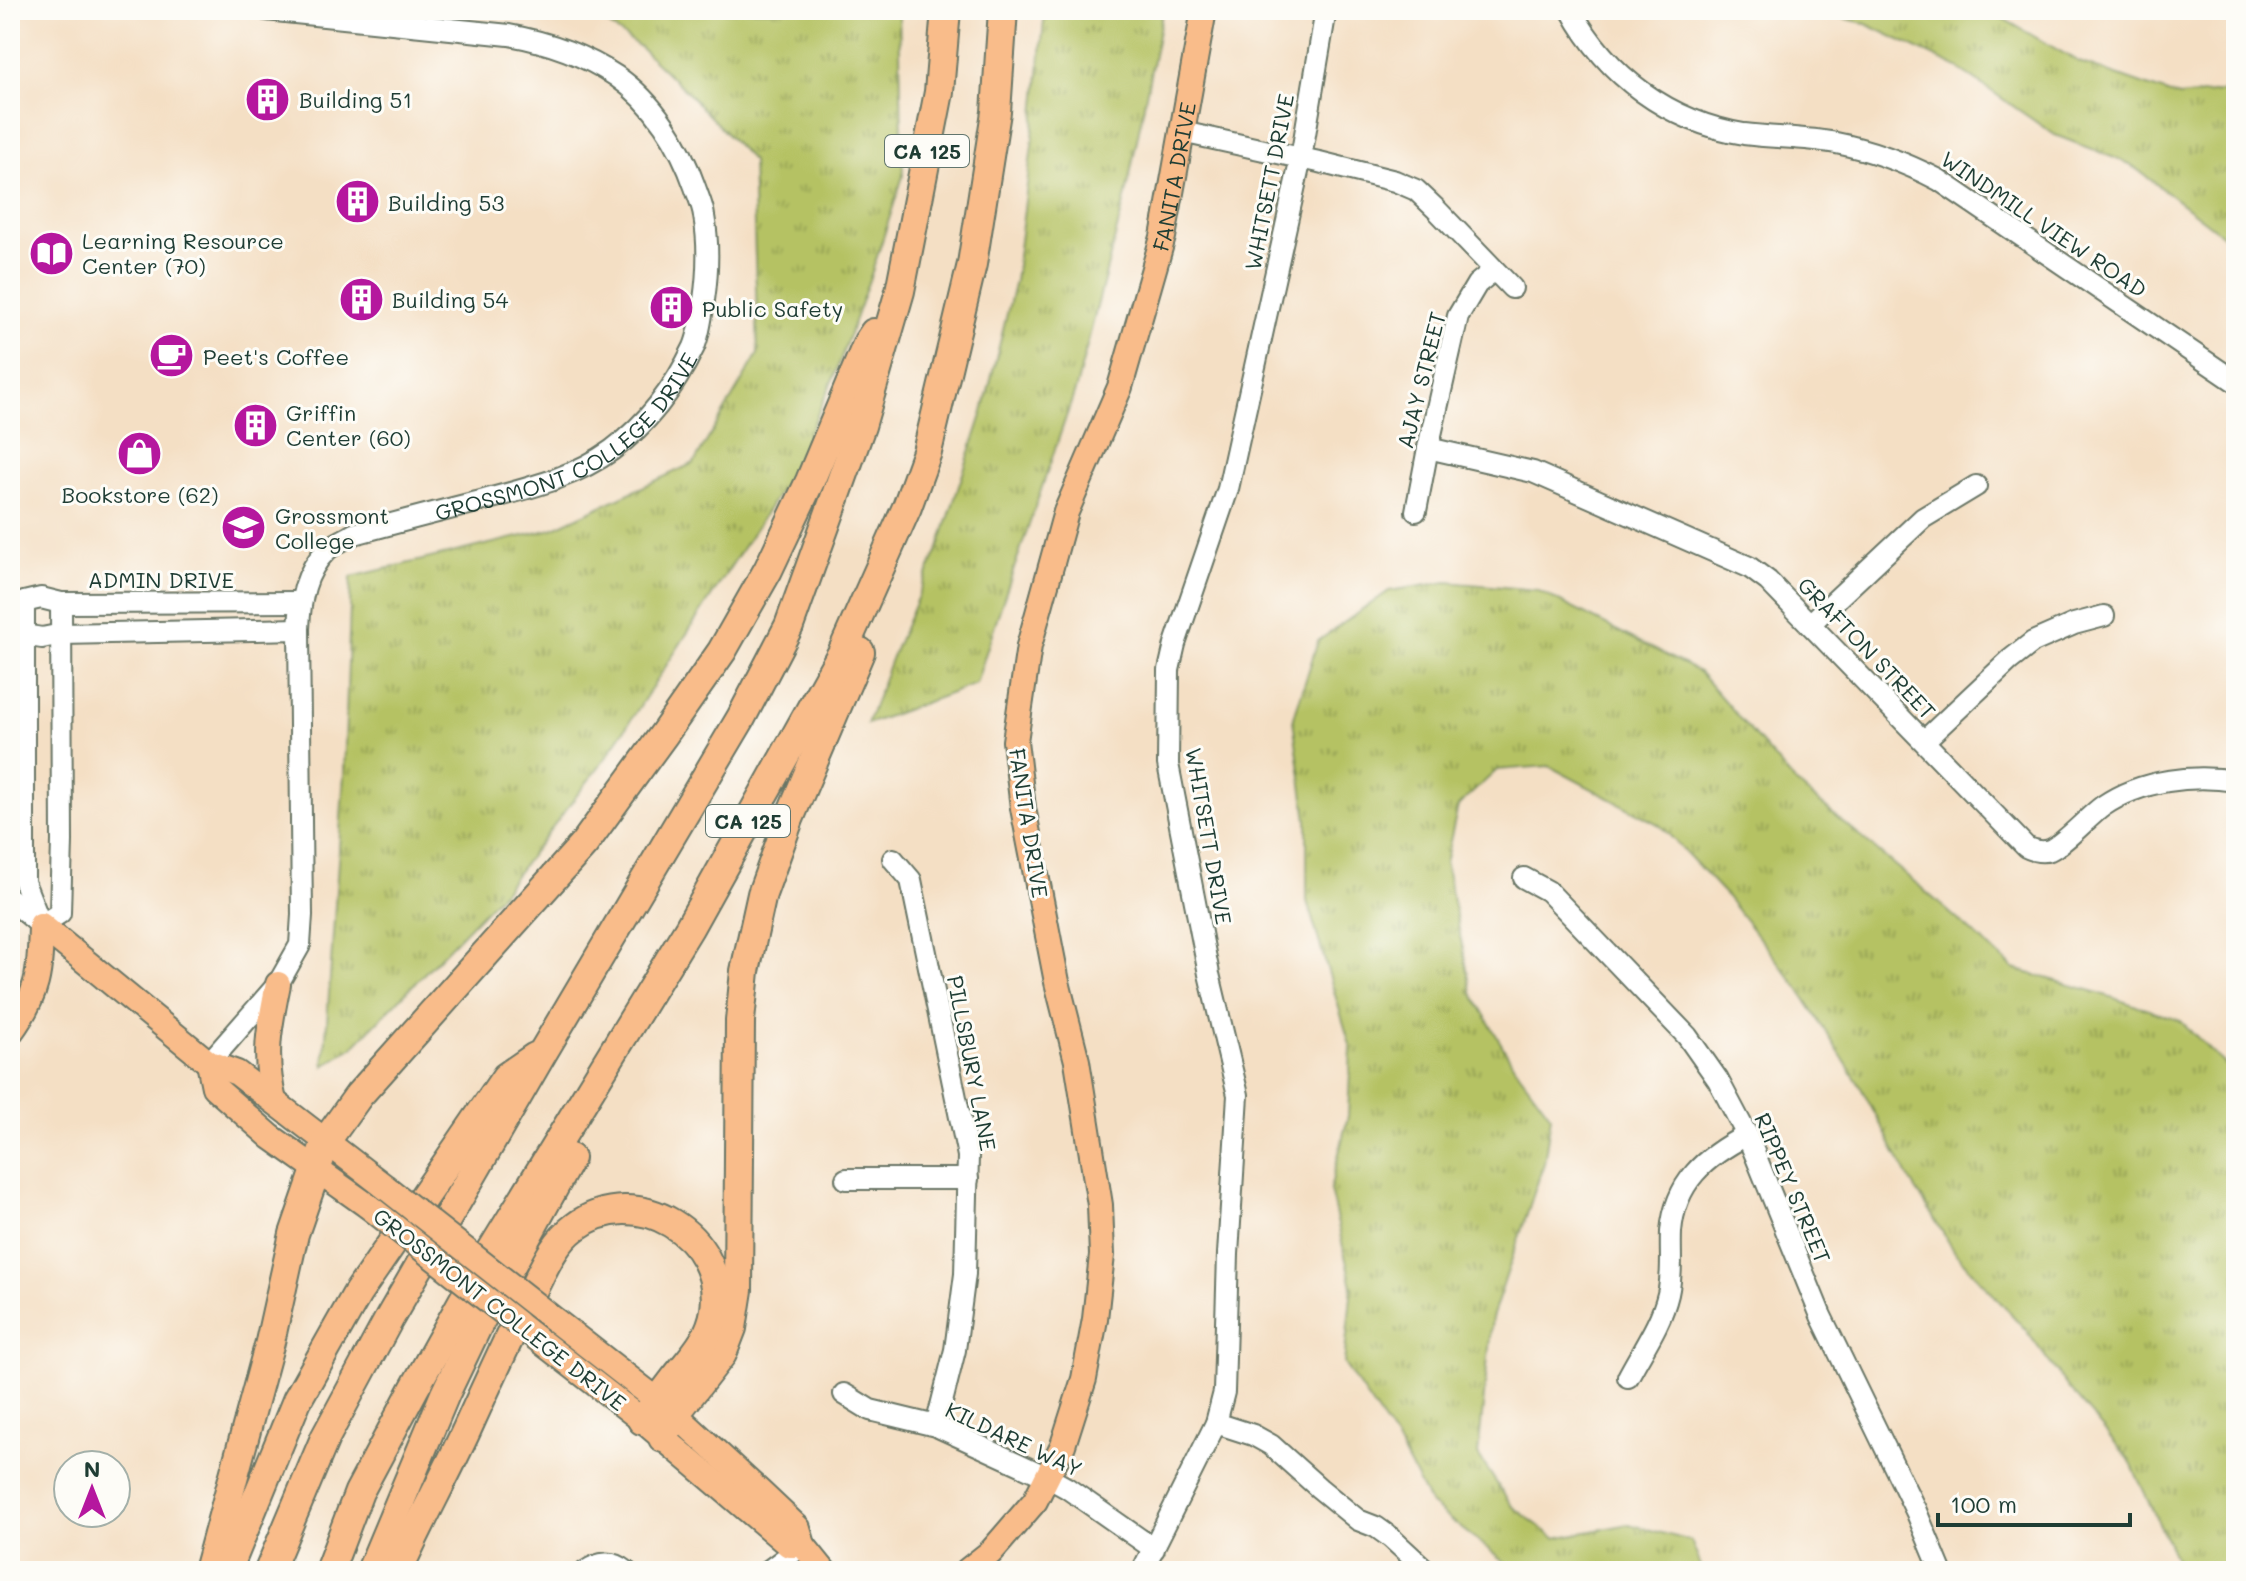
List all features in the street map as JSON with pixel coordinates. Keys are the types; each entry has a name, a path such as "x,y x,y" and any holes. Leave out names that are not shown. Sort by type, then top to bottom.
{"highway":[{"name":"CA 125","path":"269,1571 325,1438 389,1319 741,718 789,626 861,426 900,291 939,92 946,10"},
{"name":"CA 125","path":"329,1571 359,1492 428,1363 484,1263 669,961 842,653 907,507 927,452 972,264 996,112 1003,10"},
{"path":"208,1571 270,1342 294,1234 326,1141 359,1095 584,844 722,651 768,570 804,494 868,342 900,291"},
{"path":"660,1418 722,1354 735,1315 738,1290 740,1021 745,971 762,894 789,819 866,638 907,507"},
{"path":"371,1571 445,1394 477,1327 610,1085 669,961"},
{"path":"227,1571 297,1400 357,1294 506,1077 543,1052"},
{"path":"398,1571 552,1252 576,1226 597,1215 633,1210 665,1218 691,1238 711,1272 715,1310 708,1334 660,1418"}],"main road":[{"name":"FANITA DRIVE","path":"967,1571 991,1552 1035,1501 1063,1445 1090,1351 1101,1265 1100,1205 1077,1061 1057,982 1023,808 1015,741 1029,646 1066,512 1120,387 1163,237 1204,10"},
{"name":"GROSSMONT COLLEGE DRIVE","path":"41,925 209,1063 237,1073 556,1321 789,1545 803,1545 824,1571"},
{"path":"10,1033 26,1011 37,985 41,925"},
{"path":"274,1101 267,1053 269,1025 278,984"},
{"name":"GROSSMONT COLLEGE DRIVE","path":"209,1063 214,1087 271,1137 368,1206 540,1341 660,1418"}],"street":[{"name":"GROSSMONT COLLEGE DRIVE","path":"209,1063 278,984 300,945 299,629 300,602 306,580 327,550 354,534 558,479 614,448 651,415 694,346 703,315 708,275 704,214 685,159 671,134 638,95 617,76 576,54 544,42 509,35 266,10"},
{"name":"WHITSETT DRIVE","path":"1142,1571 1216,1423 1224,1392 1228,1254 1238,1095 1209,974 1168,764 1169,670 1228,489 1301,158 1326,10"},
{"name":"WINDMILL VIEW ROAD","path":"1571,10 1608,62 1663,106 1690,119 1728,131 1832,142 1872,152 1918,169 1939,180 2236,382"},
{"path":"1182,132 1395,181 1416,190 1512,288"},
{"name":"AJAY STREET","path":"1416,511 1458,316 1477,284 1494,270"},
{"name":"GRAFTON STREET","path":"1428,448 1533,472 1749,567 1768,581 2026,847 2036,852 2051,850 2104,805 2135,790 2186,779 2236,781"},
{"path":"1810,624 1923,518 1976,486"},
{"name":"ADMIN DRIVE","path":"23,635 24,602 41,598 61,603 300,602"},
{"path":"61,603 62,634 62,841 60,913 41,925 24,882 23,635 42,638 62,634 299,629"},
{"path":"1924,741 2033,642 2074,624 2104,616"},
{"name":"PILLSBURY LANE","path":"893,859 911,880 968,1156 965,1274 957,1335 936,1426"},
{"name":"RIPPEY STREET","path":"1524,878 1548,891 1687,1036 1718,1080 1747,1135 1821,1316 1916,1511 1941,1571"},
{"name":"GROSSMONT COLLEGE DRIVE","path":"10,899 41,925"},
{"path":"1628,1377 1658,1322 1668,1296 1672,1229 1681,1194 1706,1159 1747,1135"},
{"path":"846,1179 968,1179"},
{"name":"KILDARE WAY","path":"844,1394 870,1410 936,1426 1047,1477 1154,1549"},
{"path":"1216,1423 1253,1435 1271,1445 1358,1520 1390,1537 1427,1571"},
{"path":"768,1571 803,1545"},
{"path":"586,1571 598,1563 619,1565 626,1571"}],"green space":[{"path":"587,10 899,10 903,176 834,377 791,474 608,755 499,896 353,1047 324,1066 344,774 351,577 552,529 694,463 758,354 752,161 640,47"},
{"path":"1045,10 1163,10 1126,195 1076,388 976,684 867,724 939,547 983,412 1015,281"},
{"path":"1808,10 1988,10 2079,62 2179,97 2236,90 2236,245 2130,164 2055,135 1958,68 1864,23"},
{"path":"1447,582 1537,590 1699,672 1796,783 2014,969 2181,1021 2232,1072 2236,1078 2236,1571 2181,1571 2129,1459 2069,1389 2025,1329 1956,1254 1908,1176 1859,1084 1799,989 1723,892 1660,825 1549,766 1497,770 1458,806 1445,863 1472,993 1514,1066 1551,1116 1544,1163 1492,1318 1478,1455 1512,1506 1555,1538 1629,1524 1691,1541 1703,1571 1511,1571 1505,1562 1430,1504 1398,1443 1344,1364 1352,1286 1330,1190 1348,1116 1351,1048 1307,901 1307,820 1293,720 1318,641 1389,591"}],"place":[{"name":"Building 51","path":"268,99"},
{"name":"Building 53","path":"357,202"},
{"name":"Learning Resource Center (70)","path":"51,253"},
{"name":"Building 54","path":"361,299"},
{"name":"Public Safety","path":"671,308"},
{"name":"Peet's Coffee","path":"172,356"},
{"name":"Griffin Center (60)","path":"255,425"},
{"name":"Bookstore (62)","path":"140,453"},
{"name":"Grossmont College","path":"244,528"}]}
